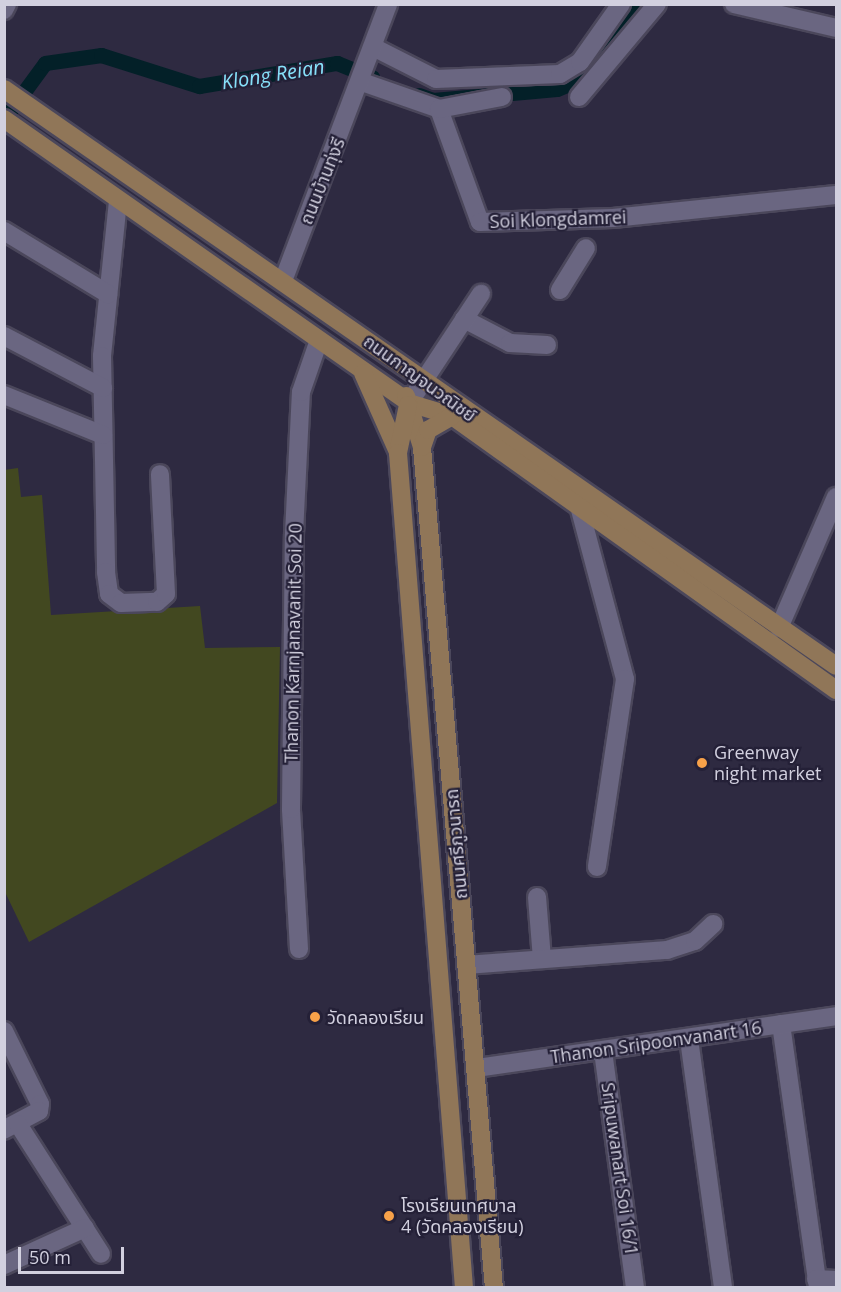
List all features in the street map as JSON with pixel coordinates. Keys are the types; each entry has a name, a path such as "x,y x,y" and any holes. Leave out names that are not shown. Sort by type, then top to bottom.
{"main road":[{"name":"ถนนกาญจนวณิชย์","path":"4,89 380,350 420,379 457,412 579,506 837,690"},
{"name":"ถนนกาญจนวณิชย์","path":"4,118 118,201 409,403"},
{"name":"ถนนศรีภูวนารถ","path":"380,350 409,403 422,447 494,1287"},
{"path":"360,367 382,406 398,453"},
{"name":"ถนนศรีภูวนารถ","path":"409,403 398,453 464,1287"},
{"path":"409,403 457,412"},
{"name":"ถนนกาญจนวณิชย์","path":"457,412 837,666"},
{"path":"422,447 428,430 457,412"},
{"path":"434,906 461,904"}],"street":[{"path":"4,10 7,4"},
{"name":"ถนนบ้านทุ่งรี","path":"283,281 362,82 388,4"},
{"path":"372,55 436,79 560,74 580,62 621,4"},
{"path":"579,97 657,4"},
{"path":"735,4 837,28"},
{"path":"362,82 439,109 502,97"},
{"name":"Soi Klongdamrei","path":"439,109 480,222 613,218 837,195"},
{"path":"118,201 108,294 103,435 108,585 121,603 157,602 166,594 160,474"},
{"path":"4,231 108,294"},
{"path":"560,290 586,248"},
{"path":"409,403 420,379 481,294"},
{"path":"464,319 510,343 547,345"},
{"path":"4,336 103,388"},
{"name":"Thanon Karnjanavanit Soi 20","path":"299,949 293,853 290,669 301,392 319,340"},
{"path":"4,395 103,435"},
{"path":"779,628 837,497"},
{"path":"579,506 625,679 597,867"},
{"path":"537,897 542,959"},
{"path":"466,965 667,950 694,942 713,924"},
{"name":"Thanon Sripoonvanart 16","path":"476,1068 837,1016"},
{"path":"781,1024 817,1283 837,1280"},
{"path":"4,1031 40,1104 39,1111 11,1127 85,1228 101,1254"},
{"path":"689,1039 723,1287"},
{"name":"Sripuwanart Soi 16/1","path":"603,1051 635,1287"},
{"path":"4,1265 85,1228"}],"green space":[{"path":"18,468 21,497 42,495 51,615 200,606 205,648 280,647 277,803 29,942 5,892 4,470"}],"waterway":[{"name":"Klong Reian","path":"419,95 433,100 557,89 576,81 637,4"},
{"name":"Klong Reian","path":"4,119 45,63 101,55 199,86 337,63 372,77"}],"place":[{"name":"Greenway night market","path":"702,763"},
{"name":"วัดคลองเรียน","path":"315,1017"},
{"name":"โรงเรียนเทศบาล 4 (วัดคลองเรียน)","path":"389,1216"}]}
